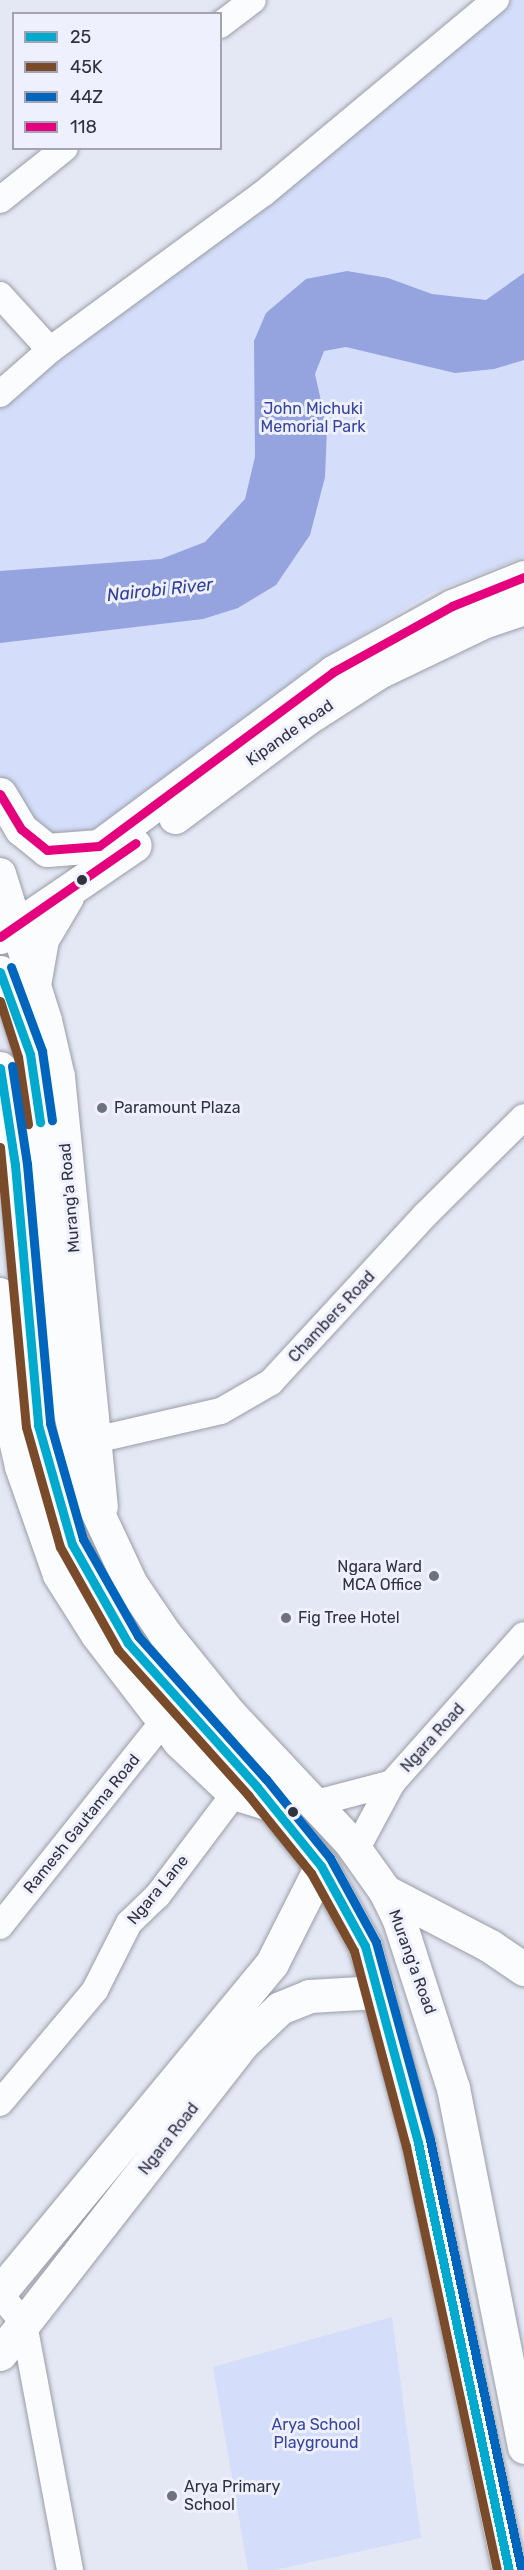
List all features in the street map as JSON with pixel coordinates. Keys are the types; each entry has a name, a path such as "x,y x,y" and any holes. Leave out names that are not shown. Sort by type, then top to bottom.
{"main road":[{"name":"Kipande Road","path":"0,794 21,829 47,850 99,846 333,672 452,606 524,577"},
{"name":"Kipande Road","path":"8,932 73,888 306,719 377,673 483,622 524,608"},
{"name":"Kipande Road","path":"33,985 42,939 73,888"},
{"name":"Murang'a Road","path":"0,972 14,1003 30,1054 44,1152 64,1385 87,1490 103,1530 131,1584 165,1634 230,1713 316,1803 356,1850 385,1891 428,2002 453,2088 524,2447"},
{"path":"0,1068 15,1165 14,1395 72,1544 86,1573 128,1643 273,1806 321,1866 365,1946 421,2154 509,2570"},
{"name":"Ngara Road","path":"0,2293 272,1962 293,1928 321,1866"},
{"path":"385,1891 490,1946 524,1969"},
{"name":"Ngara Road","path":"0,2354 242,2044 280,2008 309,1996 378,1992"}],"street":[{"path":"222,24 253,0"},
{"path":"0,394 50,350 264,193 496,0"},
{"path":"0,200 62,150"},
{"path":"0,295 50,350"},
{"name":"Murang'a Road","path":"0,874 8,932 33,985 59,1077 103,1530"},
{"name":"Chambers Road","path":"95,1440 221,1411 271,1382 425,1215 524,1117"},
{"path":"0,1294 21,1467 59,1575 97,1635 163,1722 234,1794 273,1806"},
{"name":"Ngara Road","path":"356,1850 392,1783 524,1635"},
{"name":"Ramesh Gautama Road","path":"0,1926 163,1722"},
{"path":"316,1803 392,1783"},
{"name":"Ngara Lane","path":"0,2103 95,1990 129,1923 158,1895 234,1794"},
{"path":"0,2293 24,2324 70,2570"}],"green space":[{"name":"John Michuki Memorial Park","path":"498,0 524,0 524,557 431,593 317,662 109,830 71,841 21,829 0,775 0,392"},
{"name":"Arya School Playground","path":"392,2317 421,2538 275,2570 248,2570 213,2367"}],"water":[{"name":"Nairobi River","path":"347,271 388,278 432,294 486,300 524,273 524,360 494,369 455,373 346,347 324,351 315,374 327,428 325,477 310,535 276,585 238,608 203,619 0,643 0,571 161,559 205,542 245,499 255,457 254,341 266,313 306,279"}],"transit line":[{"name":"118","path":"0,794 21,829 47,850 99,846 333,672 452,606 524,577"},
{"name":"118","path":"0,937 136,843"},
{"name":"44Z","path":"11,967 42,1051 52,1120"},
{"name":"25","path":"0,972 30,1054 40,1122"},
{"name":"45K","path":"0,1001 18,1057 28,1124"},
{"name":"44Z","path":"12,1066 27,1164 50,1423 83,1539 138,1636 266,1779 330,1858 376,1942 430,2140 521,2567"},
{"name":"25","path":"0,1068 15,1165 38,1425 72,1544 128,1643 257,1787 321,1866 365,1946 418,2143 509,2570"},
{"name":"45K","path":"0,1147 26,1427 60,1547 118,1650 248,1795 311,1873 354,1951 406,2146 497,2570"}],"place":[{"name":"Paramount Plaza","path":"102,1108"},
{"name":"Ngara Ward MCA Office","path":"434,1576"},
{"name":"Fig Tree Hotel","path":"286,1618"},
{"name":"Arya Primary School","path":"172,2496"}]}
